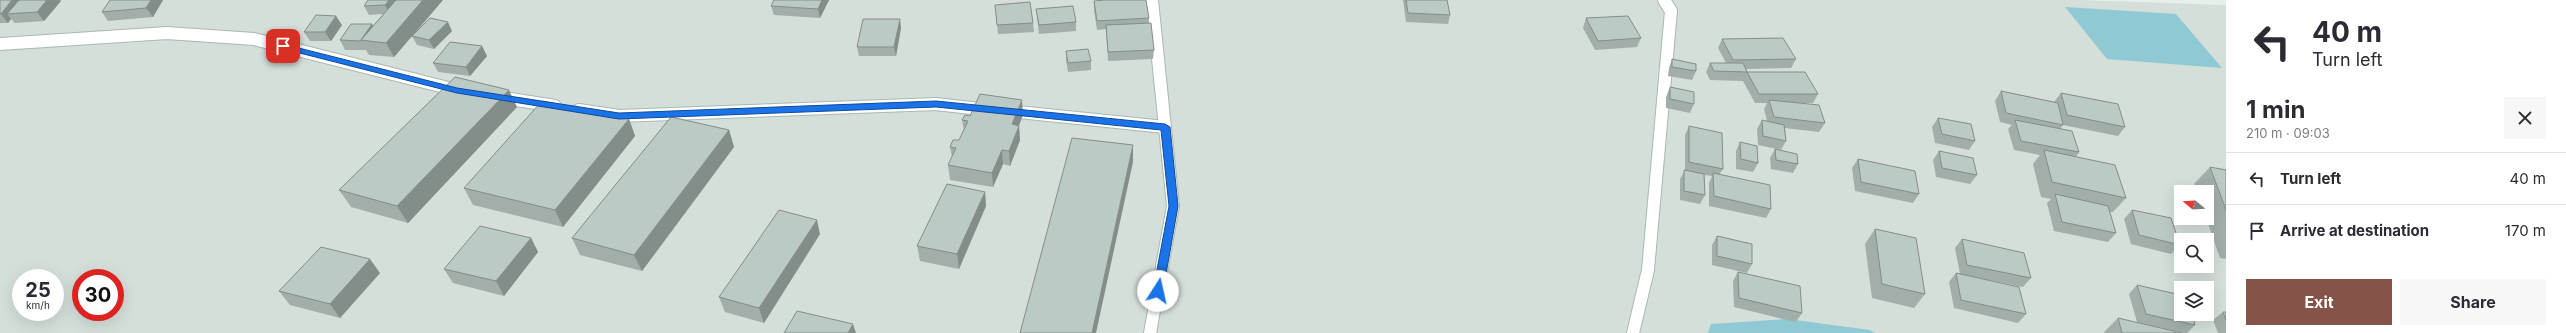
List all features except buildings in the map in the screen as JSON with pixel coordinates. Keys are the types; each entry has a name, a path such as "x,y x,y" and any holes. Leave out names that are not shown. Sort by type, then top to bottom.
{"street":[{"path":"1150,333 1173,206 1152,0"},
{"path":"1633,333 1648,270 1671,11 1664,0"},
{"path":"0,44 167,34 254,39 472,93"},
{"path":"488,95 619,116 936,104 1165,127"}],"shaded area":[{"path":"0,0 2079,0 2226,5 2226,333 0,333"}],"water":[{"path":"2065,7 2176,14 2222,68 2107,59"},
{"path":"1787,319 1870,330 1875,333 1708,333 1711,324"}],"route":[{"path":"283,46 457,90 619,116 936,104 1165,127 1173,206 1158,291"}]}
